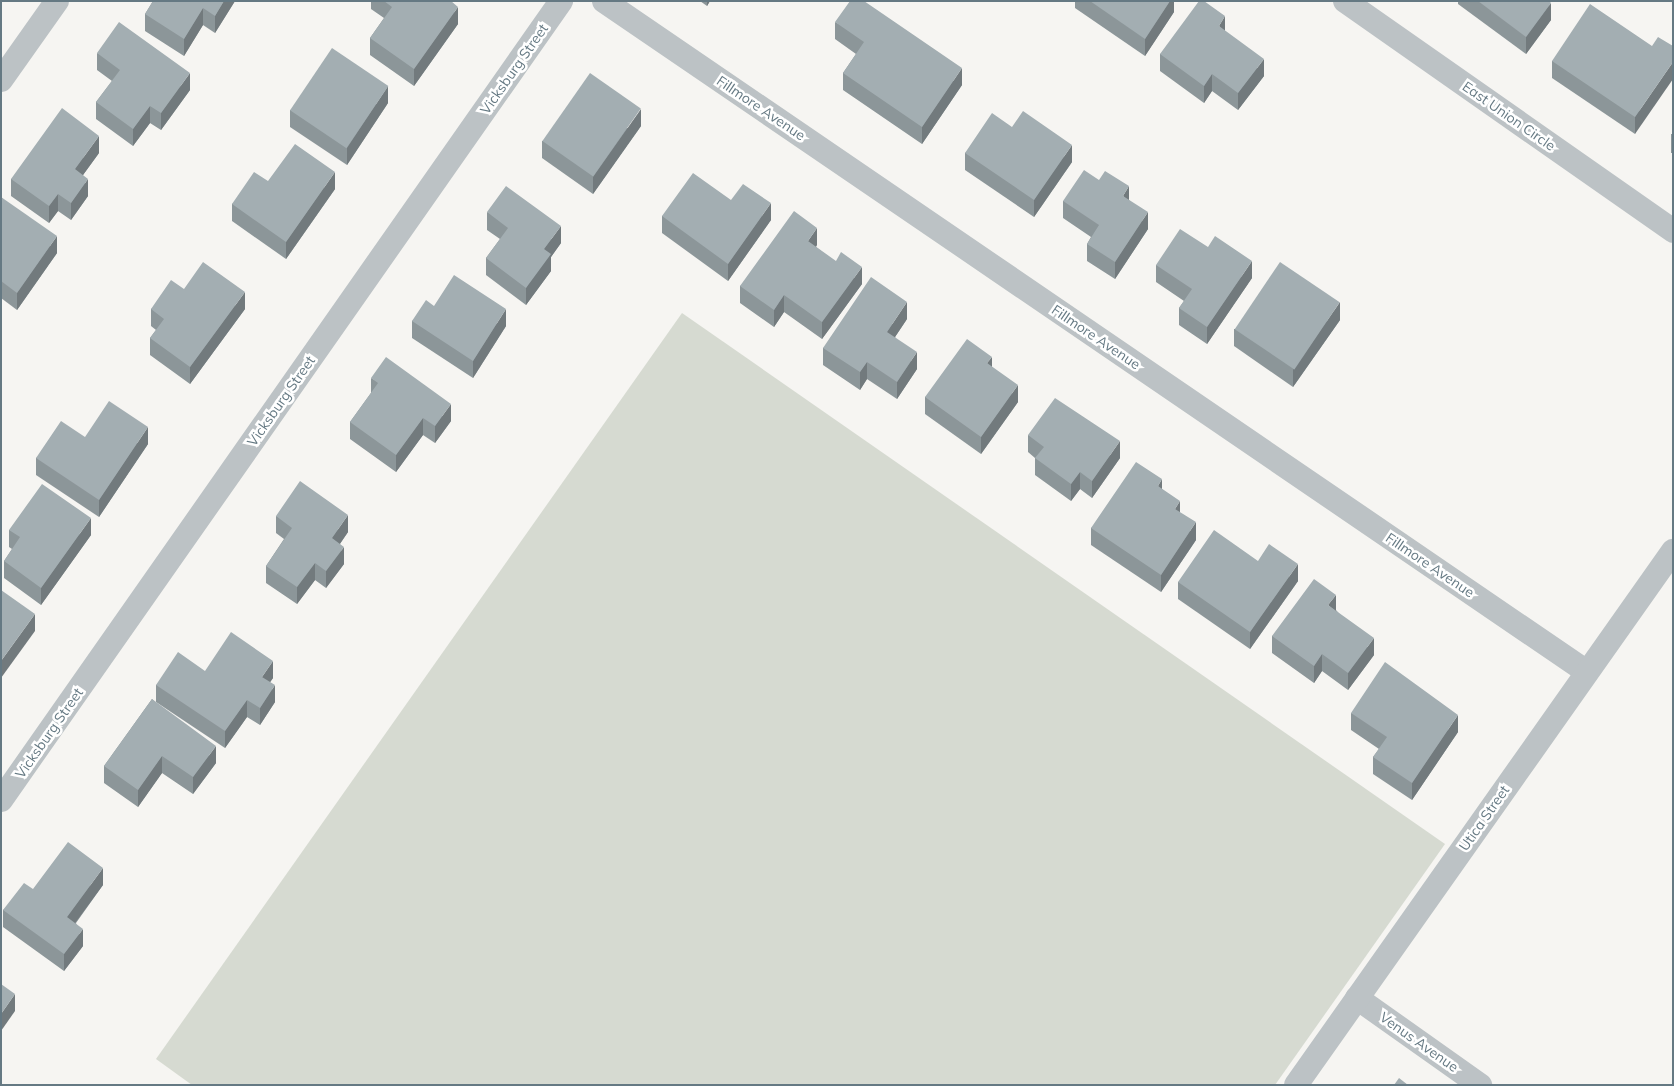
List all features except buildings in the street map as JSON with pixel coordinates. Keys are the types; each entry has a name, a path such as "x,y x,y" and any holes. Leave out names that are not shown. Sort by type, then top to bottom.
{"street":[{"path":"1,80 56,1"},
{"name":"Vicksburg Street","path":"1,800 562,1"},
{"name":"Fillmore Avenue","path":"604,1 1587,672"},
{"name":"East Union Circle","path":"1345,1 1673,231"},
{"name":"Utica Street","path":"1296,1085 1673,551"},
{"name":"Venus Avenue","path":"1357,998 1480,1085"}],"shaded area":[{"path":"682,313 1445,844 1275,1085 192,1085 156,1059"}]}
